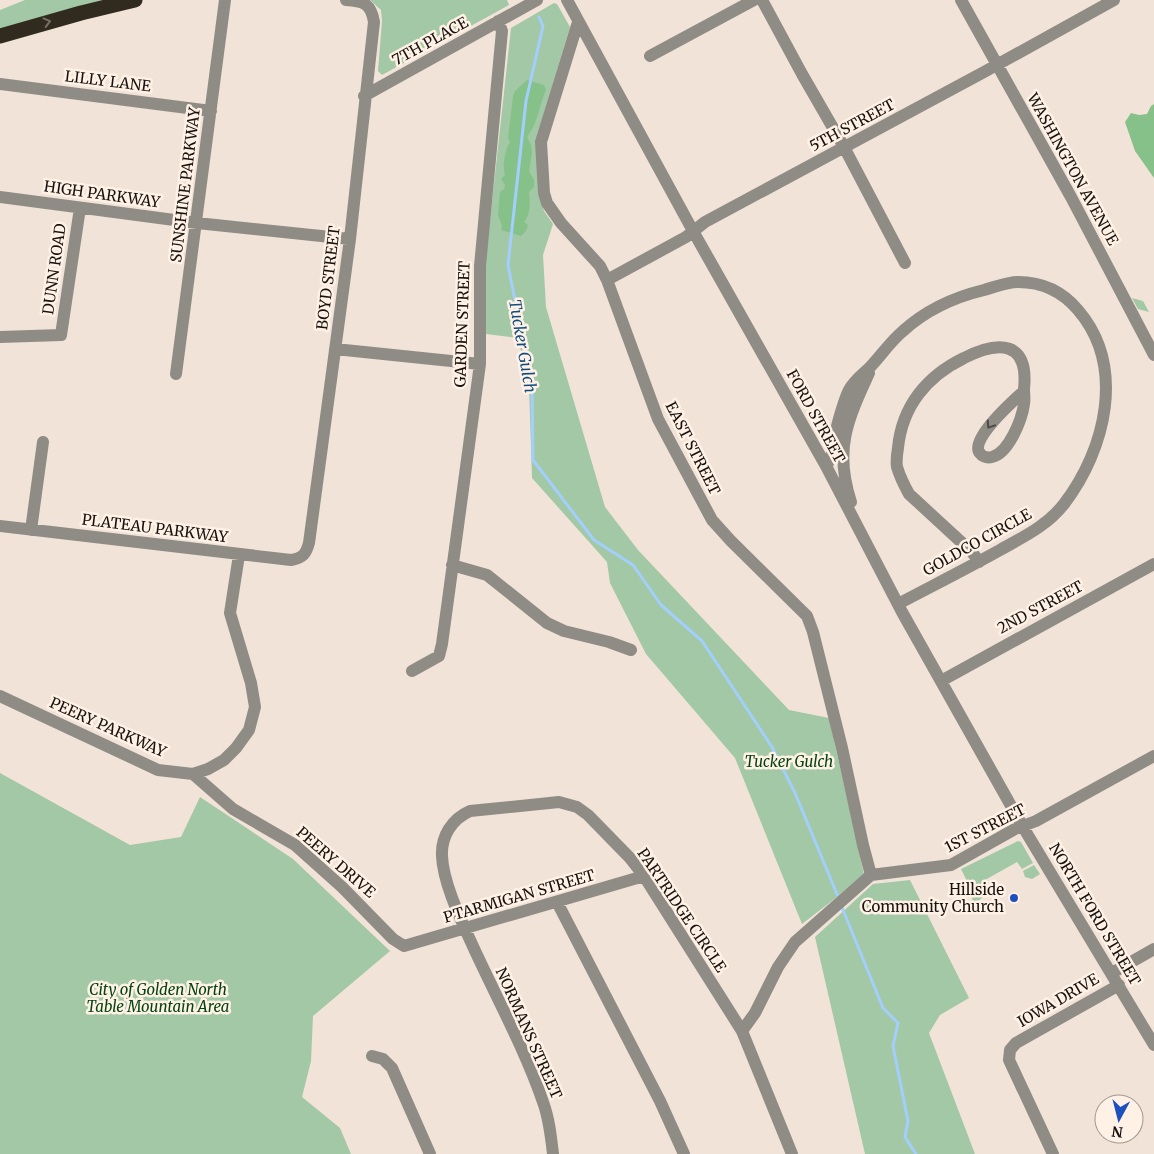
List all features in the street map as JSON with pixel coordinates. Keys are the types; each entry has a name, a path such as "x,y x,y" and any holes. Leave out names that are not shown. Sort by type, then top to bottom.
{"highway":[{"path":"0,36 135,0"}],"street":[{"name":"SUNSHINE PARKWAY","path":"176,374 225,0"},
{"name":"BOYD STREET","path":"305,554 309,543 350,239 364,96 374,22 369,6 362,2 346,0"},
{"name":"7TH PLACE","path":"364,96 537,0"},
{"path":"567,0 578,22"},
{"path":"650,56 754,0"},
{"path":"762,0 844,147 905,263"},
{"name":"WASHINGTON AVENUE","path":"961,0 1071,197 1154,355"},
{"name":"5TH STREET","path":"607,280 686,237 701,224 1114,0"},
{"name":"GARDEN STREET","path":"412,671 438,656 442,644 480,364 480,266 502,31 498,21"},
{"name":"FORD STREET","path":"578,22 693,231 826,466 898,604 1024,827"},
{"name":"EAST STREET","path":"578,22 541,142 544,193 547,203 561,223 600,266 607,280 658,419 712,520 807,616 814,632 871,875"},
{"name":"LILLY LANE","path":"0,84 211,111"},
{"name":"HIGH PARKWAY","path":"0,197 196,223 350,239"},
{"name":"DUNN ROAD","path":"0,337 61,335 80,208"},
{"name":"GOLDCO CIRCLE","path":"852,517 843,465 846,431 851,411 871,366 886,346 904,330 937,307 960,297 1016,282 1041,284 1060,292 1073,303 1087,320 1098,342 1106,376 1101,427 1097,443 1084,473 1064,504 1039,529 898,604"},
{"path":"979,562 965,546 909,494 897,465 899,439 912,404 922,389 934,376 964,357 987,348 1013,349 1019,356 1026,376 1024,404 1008,444 996,456 988,458 982,456 978,452 978,445 981,440 994,420 1024,390"},
{"path":"335,349 480,364"},
{"name":"GOLDCO CIRCLE","path":"826,466 832,458 838,424 849,390 865,370 871,366"},
{"path":"31,530 43,442"},
{"name":"PLATEAU PARKWAY","path":"0,526 292,560 300,558 305,554"},
{"name":"PEERY PARKWAY","path":"0,696 158,770 193,774 208,769 224,760 236,748 249,730 255,707 251,683 230,613 239,555"},
{"path":"452,564 487,575 547,623 564,631 609,642 631,650"},
{"name":"2ND STREET","path":"942,680 1154,564"},
{"name":"1ST STREET","path":"871,875 950,865 1154,756"},
{"name":"PEERY DRIVE","path":"193,774 233,809 296,845 342,887 393,939 404,946"},
{"name":"PARTRIDGE CIRCLE","path":"464,928 443,871 442,854 442,846 450,826 458,816 470,811 559,802 577,807 588,815 630,858 644,876 742,1032 792,1154"},
{"name":"NORTH FORD STREET","path":"1024,827 1154,1045"},
{"path":"742,1032 755,1014 778,967 795,942 871,875"},
{"name":"PTARMIGAN STREET","path":"404,946 644,876"},
{"path":"557,902 660,1101 684,1154"},
{"name":"NORMANS STREET","path":"464,928 544,1102 553,1154"},
{"path":"1112,973 1154,949"},
{"name":"IOWA DRIVE","path":"1053,1154 1010,1060 1010,1050 1016,1043 1119,985"},
{"path":"372,1056 383,1059 392,1068 430,1154"}],"green space":[{"path":"25,0 125,0 0,32 0,10"},
{"path":"370,0 507,0 509,5 382,75 378,71 382,21 381,10"},
{"name":"Tucker Gulch","path":"554,3 557,4 570,27 537,136 540,198 544,211 553,224 543,255 546,307 605,507 638,550 789,710 829,718 864,874 802,924 735,758 646,654 610,583 607,562 532,478 529,386 518,338 486,334 485,266 511,28"},
{"path":"527,80 544,85 546,90 536,120 527,137 531,145 532,153 529,171 534,180 534,187 529,192 529,212 524,222 528,225 526,231 521,236 501,230 502,226 498,215 500,192 504,189 505,185 501,179 505,175 504,158 510,142 508,138 513,96 515,91"},
{"path":"1154,104 1154,178 1135,151 1125,122 1131,113 1147,114"},
{"path":"1132,298 1143,301 1149,312 1138,309"},
{"name":"City of Golden North Table Mountain Area","path":"0,773 130,845 181,837 200,797 293,859 390,951 313,1016 311,1061 302,1097 340,1128 351,1154 0,1154"},
{"path":"1018,841 1021,842 1033,863 1022,869 1017,862 985,880 988,886 984,896 977,902 973,901 961,869"},
{"path":"1034,865 1040,874 1032,879 1025,877 1023,871"},
{"path":"910,880 969,998 940,1015 929,1033 975,1154 865,1154 815,937 873,884"}],"waterway":[{"name":"Tucker Gulch","path":"539,17 543,26 526,101 508,265 532,386 533,460 594,540 633,565 661,605 702,641 772,747 795,793 839,899"},
{"name":"Tucker Gulch","path":"841,905 883,1008 898,1023 893,1046 908,1121 905,1137 916,1154"}],"place":[{"name":"Hillside Community Church","path":"1014,898"}]}
